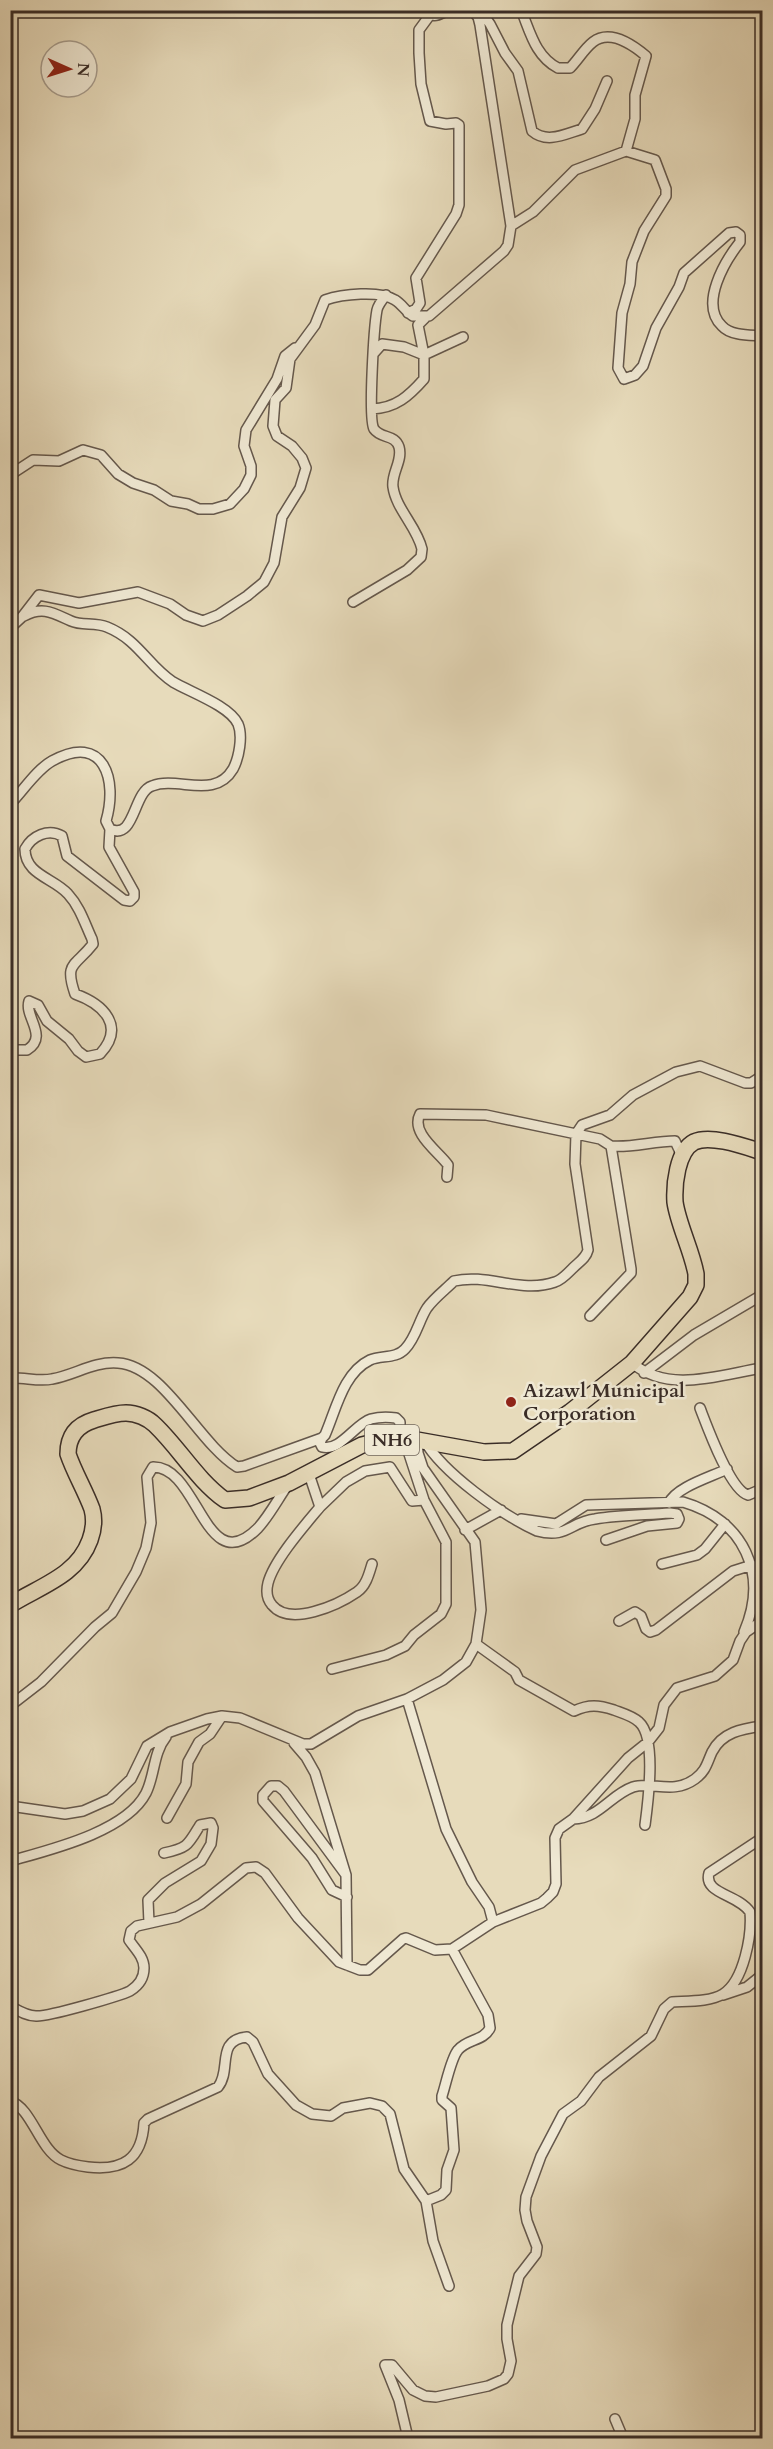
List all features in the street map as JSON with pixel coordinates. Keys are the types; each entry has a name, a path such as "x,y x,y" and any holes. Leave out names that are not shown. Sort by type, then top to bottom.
{"highway":[{"path":"681,1156 695,1141 712,1140 762,1152"},
{"name":"NH6","path":"10,1605 54,1581 74,1567 86,1552 95,1524 92,1508 68,1454 68,1444 74,1431 86,1423 124,1413 140,1416 154,1424 211,1490 225,1500 249,1498 289,1483 362,1445 382,1440 410,1440 484,1452 513,1451 570,1412 632,1363 690,1297 696,1285 694,1261 675,1203 681,1156"}],"street":[{"path":"408,313 416,309 420,303 416,278 456,214 459,205 459,125 430,121 421,84 419,30 428,13 438,16 449,10"},
{"path":"521,10 530,38 558,68 570,68 593,42 601,38 610,37 621,40 646,56 634,95 635,119 626,151"},
{"path":"562,10 568,12 578,10"},
{"path":"372,409 396,404 417,388 424,379 424,355 418,325 504,251 508,245 511,226 475,14 485,17 518,71 524,87 532,131 539,136 548,138 582,129 595,109 607,81"},
{"path":"511,226 533,212 575,170 626,151 655,160 666,189 666,196 644,231 632,262 630,284 622,313 618,368 621,375 628,378 643,366 656,328 679,287 684,273 729,233 736,232 740,235 740,242 718,276 714,293 716,316 722,327 732,332 762,336"},
{"path":"10,628 39,595 79,603 138,592 154,597 203,621 218,615 264,582 274,563 282,517 300,488 306,468 302,458 292,446 277,436 273,426 275,400 286,388 290,360 297,347 315,325 325,300 346,295 386,295 397,300 408,313 418,318 425,318"},
{"path":"353,602 407,570 421,557 422,549 398,502 393,486 393,476 400,458 398,444 393,438 376,431 373,427 377,308 386,295"},
{"path":"374,353 382,344 404,347 424,355 463,337"},
{"path":"10,475 33,460 59,461 83,450 101,455 118,474 133,483 154,490 171,501 199,509 224,507 234,500 250,479 251,466 244,446 246,430 278,379 285,356 291,349 297,347"},
{"path":"22,617 36,610 46,610 72,622 108,627 138,646 164,675 225,711 238,725 240,734 238,753 232,770 222,780 208,786 170,783 150,786 138,799 136,810 124,829 119,831 110,829"},
{"path":"10,804 51,762 71,753 88,753 102,761 108,772 111,805 106,821 110,829 109,847 134,892 133,900 124,900 67,856 62,836 57,833 39,835 25,849 28,864 44,878 58,885 76,904 93,944 72,966 69,976 75,994 94,1002 109,1017 111,1024 107,1044 100,1054 86,1057 47,1021 38,1005 29,1001 27,1003 36,1028 36,1038 27,1050 10,1050"},
{"path":"606,1539 647,1526 676,1523 679,1519 677,1514 670,1513 593,1519 567,1531 546,1533 528,1527 477,1494 436,1457 410,1440 400,1430 400,1422 396,1418 370,1419 331,1448 321,1448 320,1443 343,1390 352,1377 366,1362 392,1356 406,1349 427,1309 454,1281 485,1279 516,1286 554,1283 585,1257 588,1250 575,1164 576,1134 582,1125 610,1115 633,1095 676,1072 700,1066 745,1083 751,1083 762,1076"},
{"path":"447,1177 448,1165 427,1143 419,1125 420,1114 486,1115 576,1134 619,1147 655,1140 675,1140 681,1156"},
{"path":"591,1316 621,1285 631,1269 611,1146"},
{"path":"644,1373 694,1335 762,1295"},
{"path":"632,1363 644,1373 662,1380 681,1381 762,1368"},
{"path":"10,1377 50,1380 101,1364 129,1364 149,1375 213,1445 237,1467 322,1438"},
{"path":"700,1408 727,1469 740,1491 745,1495 762,1489"},
{"path":"332,1669 386,1655 405,1646 414,1635 429,1625 444,1610 447,1594 446,1542 424,1500 409,1454 410,1440"},
{"path":"14,1807 64,1814 83,1811 110,1799 131,1779 147,1746 170,1732 207,1719 222,1716 240,1718 303,1744 311,1744 358,1716 407,1699 442,1680 466,1662 476,1644 481,1610 475,1542 423,1468 410,1440"},
{"path":"10,1706 41,1682 95,1627 112,1613 136,1572 147,1542 151,1523 147,1477 153,1467 162,1468 180,1478 212,1532 218,1538 227,1541 243,1540 258,1527 289,1483"},
{"path":"372,1564 368,1577 357,1592 309,1613 285,1614 270,1604 267,1596 271,1575 301,1529 346,1482 365,1471 390,1467 412,1501 424,1500"},
{"path":"669,1503 672,1496 686,1487 727,1469"},
{"path":"309,1474 320,1507"},
{"path":"10,2006 36,2016 59,2013 127,1992 142,1979 144,1970 143,1960 128,1935 137,1926 177,1917 201,1904 246,1868 256,1867 265,1873 298,1918 332,1956 347,1965 368,1970 399,1941 406,1938 435,1950 452,1949 493,1922 541,1903 553,1892 556,1884 556,1833 573,1819 628,1758 648,1742 659,1728 664,1704 673,1692 682,1686 715,1676 733,1660 749,1619 754,1590 752,1565 744,1546 725,1524 696,1506 683,1503 586,1505 556,1524 515,1519"},
{"path":"465,1530 501,1510"},
{"path":"662,1564 697,1555 705,1550 725,1524"},
{"path":"619,1621 635,1612 641,1616 646,1629 650,1632 656,1630 733,1571 752,1565"},
{"path":"742,1636 762,1621"},
{"path":"753,1627 762,1632"},
{"path":"476,1644 515,1672 519,1680 574,1711 585,1706 601,1706 638,1721 644,1729 648,1742 649,1787 645,1825"},
{"path":"407,1699 446,1829 472,1882 489,1907 493,1922"},
{"path":"166,1818 186,1785 188,1762 199,1743 210,1734 222,1716"},
{"path":"573,1819 592,1814 631,1788 675,1787 694,1780 709,1764 717,1743 724,1737 733,1732 762,1726"},
{"path":"10,1861 78,1841 107,1827 133,1809 145,1794 160,1745 170,1732"},
{"path":"291,1739 306,1757 315,1773 346,1875 347,1965"},
{"path":"346,1875 284,1791 278,1786 272,1786 263,1795 263,1801 312,1858 332,1890 347,1897"},
{"path":"149,1923 148,1900 165,1883 201,1861 211,1844 213,1828 211,1823 201,1825 183,1849 164,1853"},
{"path":"721,1995 734,1982 744,1960 750,1931 750,1912 740,1901 714,1889 709,1885 707,1879 709,1873 762,1838"},
{"path":"426,2201 441,2195 446,2190 447,2170 454,2150 451,2108 442,2100 456,2052 466,2044 486,2035 490,2028 488,2015 452,1949"},
{"path":"408,2439 399,2400 385,2365 392,2365 413,2390 425,2396 436,2397 488,2386 504,2379 511,2368 506,2333 519,2276 536,2254 537,2247 527,2221 526,2197 541,2156 563,2114 581,2101 599,2077 651,2036 667,2005 672,2002 721,1995 747,1987 762,1975"},
{"path":"10,2101 18,2105 49,2150 62,2161 104,2169 117,2166 131,2158 141,2145 144,2123 148,2119 218,2087 224,2080 225,2051 235,2040 247,2037 253,2042 268,2074 296,2104 312,2114 331,2116 343,2108 370,2103 382,2106 390,2114 404,2169 426,2201 433,2241 449,2286"},
{"path":"615,2418 624,2439"}],"place":[{"name":"Aizawl Municipal Corporation","path":"511,1402"}]}
